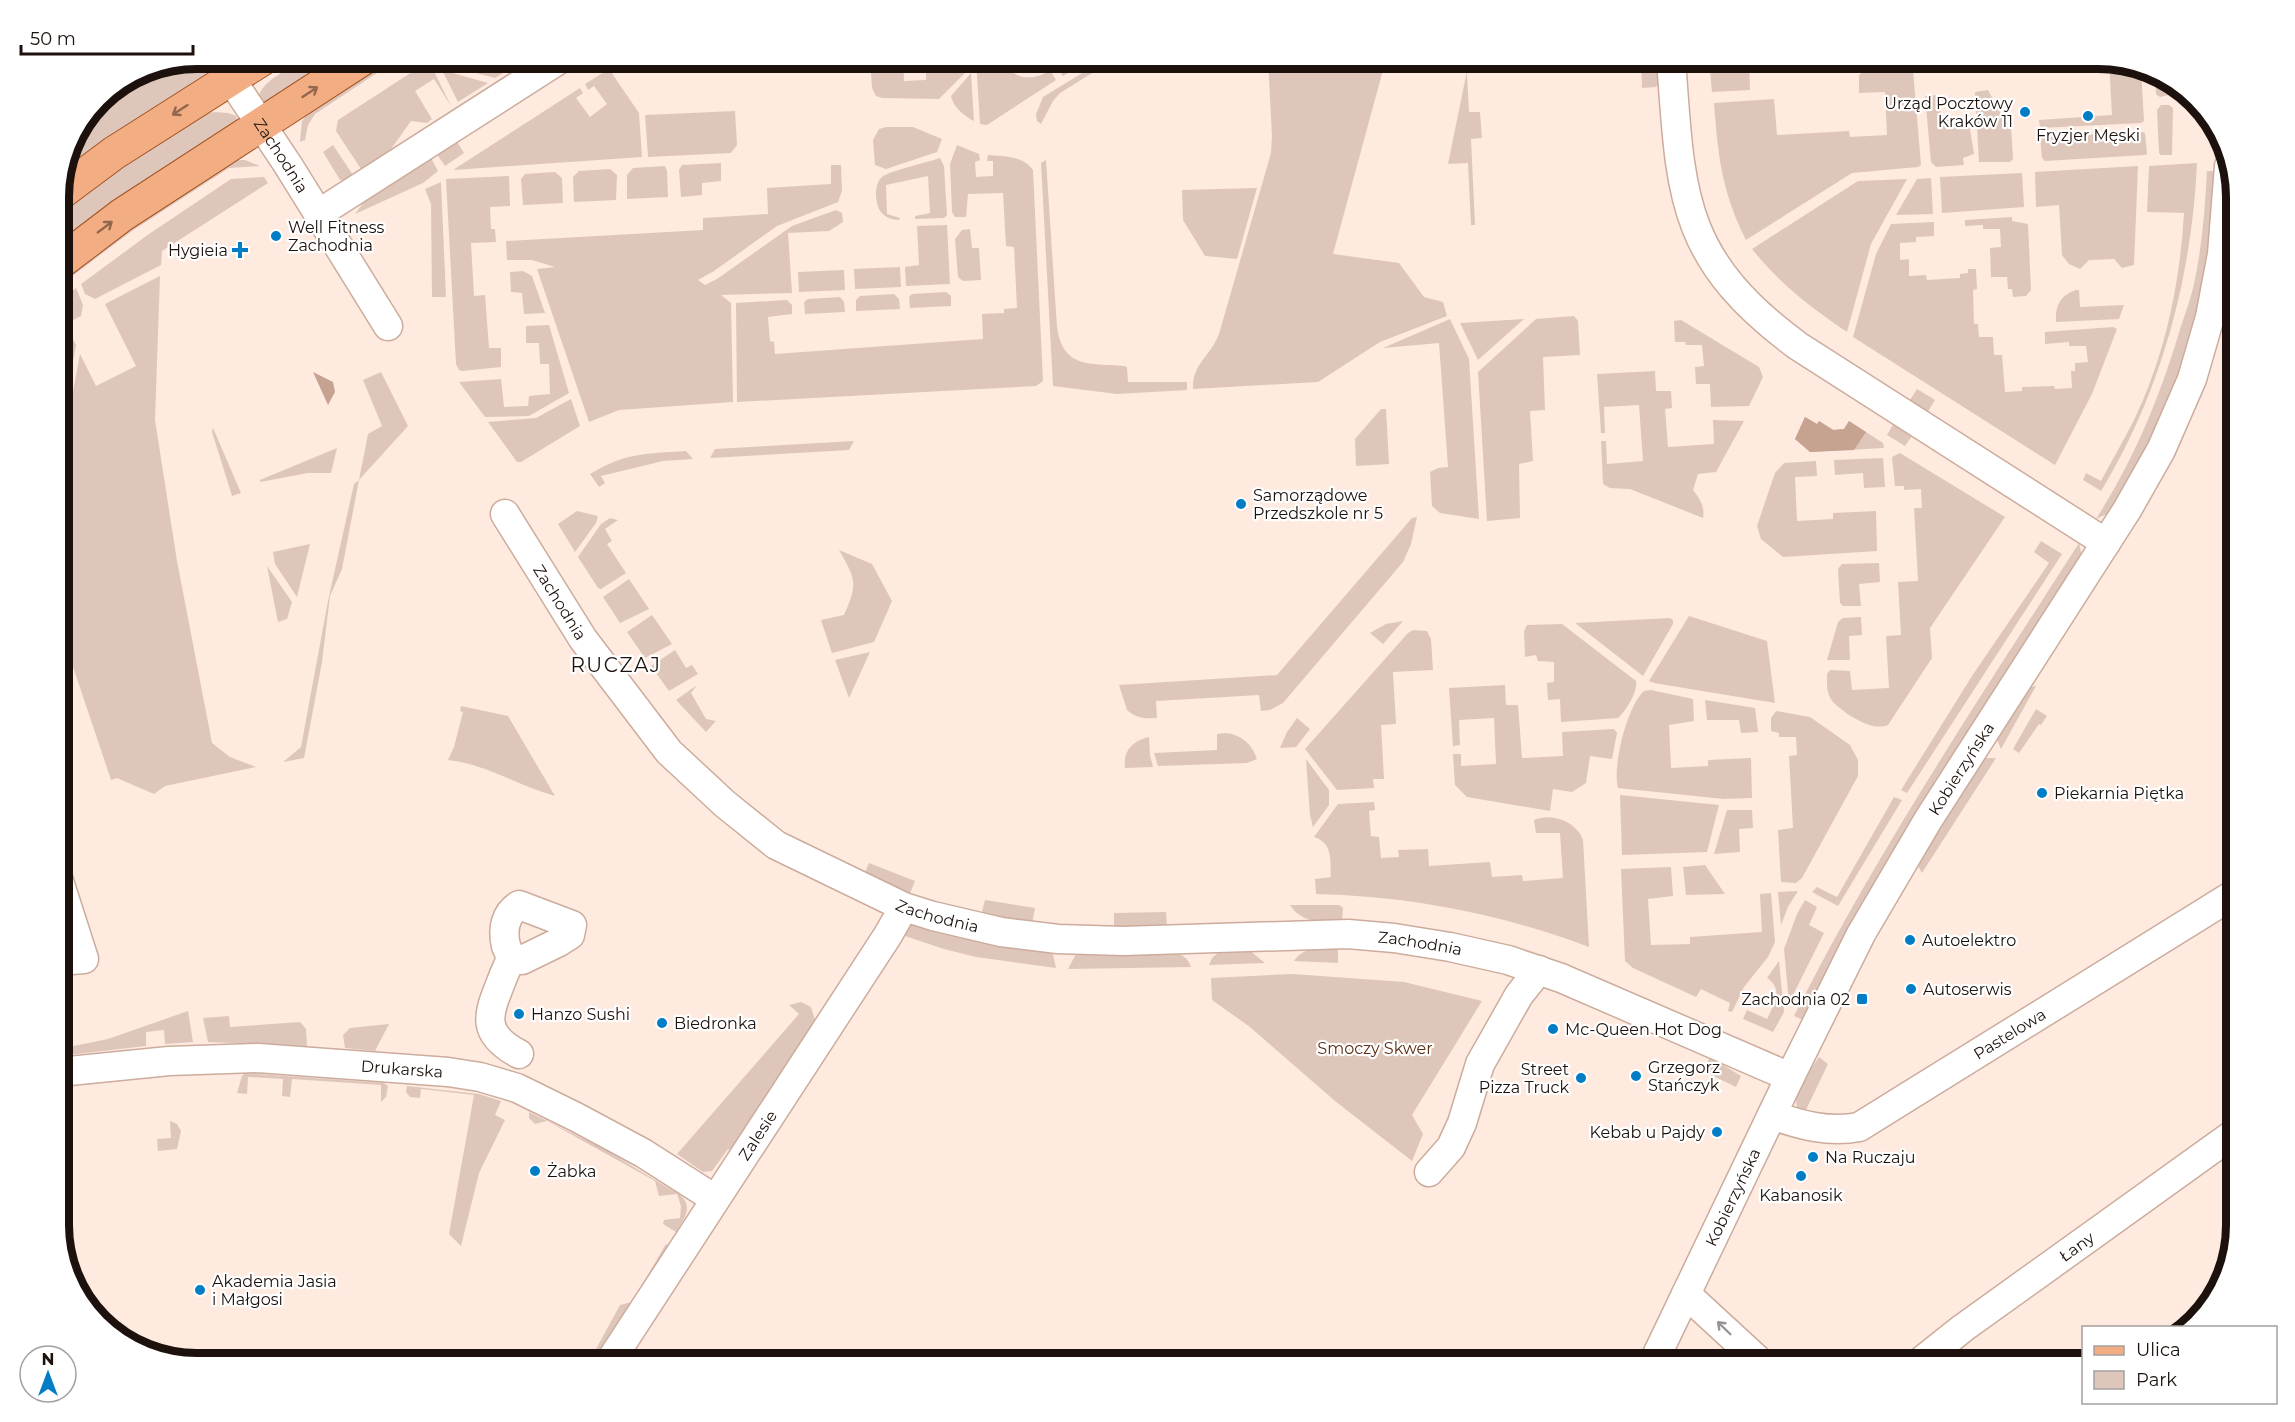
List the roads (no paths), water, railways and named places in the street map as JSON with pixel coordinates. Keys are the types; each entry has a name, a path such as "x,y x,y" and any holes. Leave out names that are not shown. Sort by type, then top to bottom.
{"main road":[{"path":"69,186 114,153 244,69"},
{"path":"69,255 122,215 345,69"}],"street":[{"path":"318,213 543,69"},
{"path":"1672,69 1676,144 1683,189 1695,229 1720,273 1732,288 1762,318 1798,346 2106,543"},
{"name":"Zachodnia","path":"230,78 388,326"},
{"name":"Kobierzyńska","path":"1658,1353 1836,982 1892,879 2106,543 2162,450 2192,379 2218,281 2226,214"},
{"name":"Zachodnia","path":"505,514 584,639 669,752 725,804 776,845 903,907 1001,932 1058,939 1123,941 1315,934 1367,935 1450,947 1508,960 1539,970 1610,998 1790,1077"},
{"name":"Pastelowa","path":"1772,1115 1799,1124 1830,1130 1859,1128 2226,899"},
{"name":"Zalesie","path":"616,1353 888,935 903,907"},
{"path":"69,912 84,958 69,960"},
{"path":"507,1084 525,1046 497,1039 489,1021 490,1010 510,958"},
{"path":"1429,1172 1451,1147 1462,1123 1480,1064 1519,995 1539,970"},
{"name":"Drukarska","path":"69,1071 169,1060 258,1058 448,1072 480,1077 507,1084 617,1138 715,1199"},
{"name":"Łany","path":"1932,1353 1963,1328 2226,1139"},
{"path":"1686,1294 1749,1353"}],"place":[{"name":"Urząd Pocztowy Kraków 11","path":"2025,112"},
{"name":"Fryzjer Męski","path":"2088,116"},
{"name":"Well Fitness Zachodnia","path":"276,236"},
{"name":"Hygieia","path":"240,250"},
{"name":"Samorządowe Przedszkole nr 5","path":"1241,504"},
{"name":"Piekarnia Piętka","path":"2042,793"},
{"name":"Autoelektro","path":"1910,940"},
{"name":"Autoserwis","path":"1911,989"},
{"name":"Zachodnia 02","path":"1862,999"},
{"name":"Hanzo Sushi","path":"519,1014"},
{"name":"Biedronka","path":"662,1023"},
{"name":"Mc-Queen Hot Dog","path":"1553,1029"},
{"name":"Grzegorz Stańczyk","path":"1636,1076"},
{"name":"Street Pizza Truck","path":"1581,1078"},
{"name":"Kebab u Pajdy","path":"1717,1132"},
{"name":"Na Ruczaju","path":"1813,1157"},
{"name":"Żabka","path":"535,1171"},
{"name":"Kabanosik","path":"1801,1176"},
{"name":"Akademia Jasia i Małgosi","path":"200,1290"}],"district":[{"name":"RUCZAJ","path":"616,665"}],"park label":[{"name":"Smoczy Skwer","path":"1375,1048"}]}
